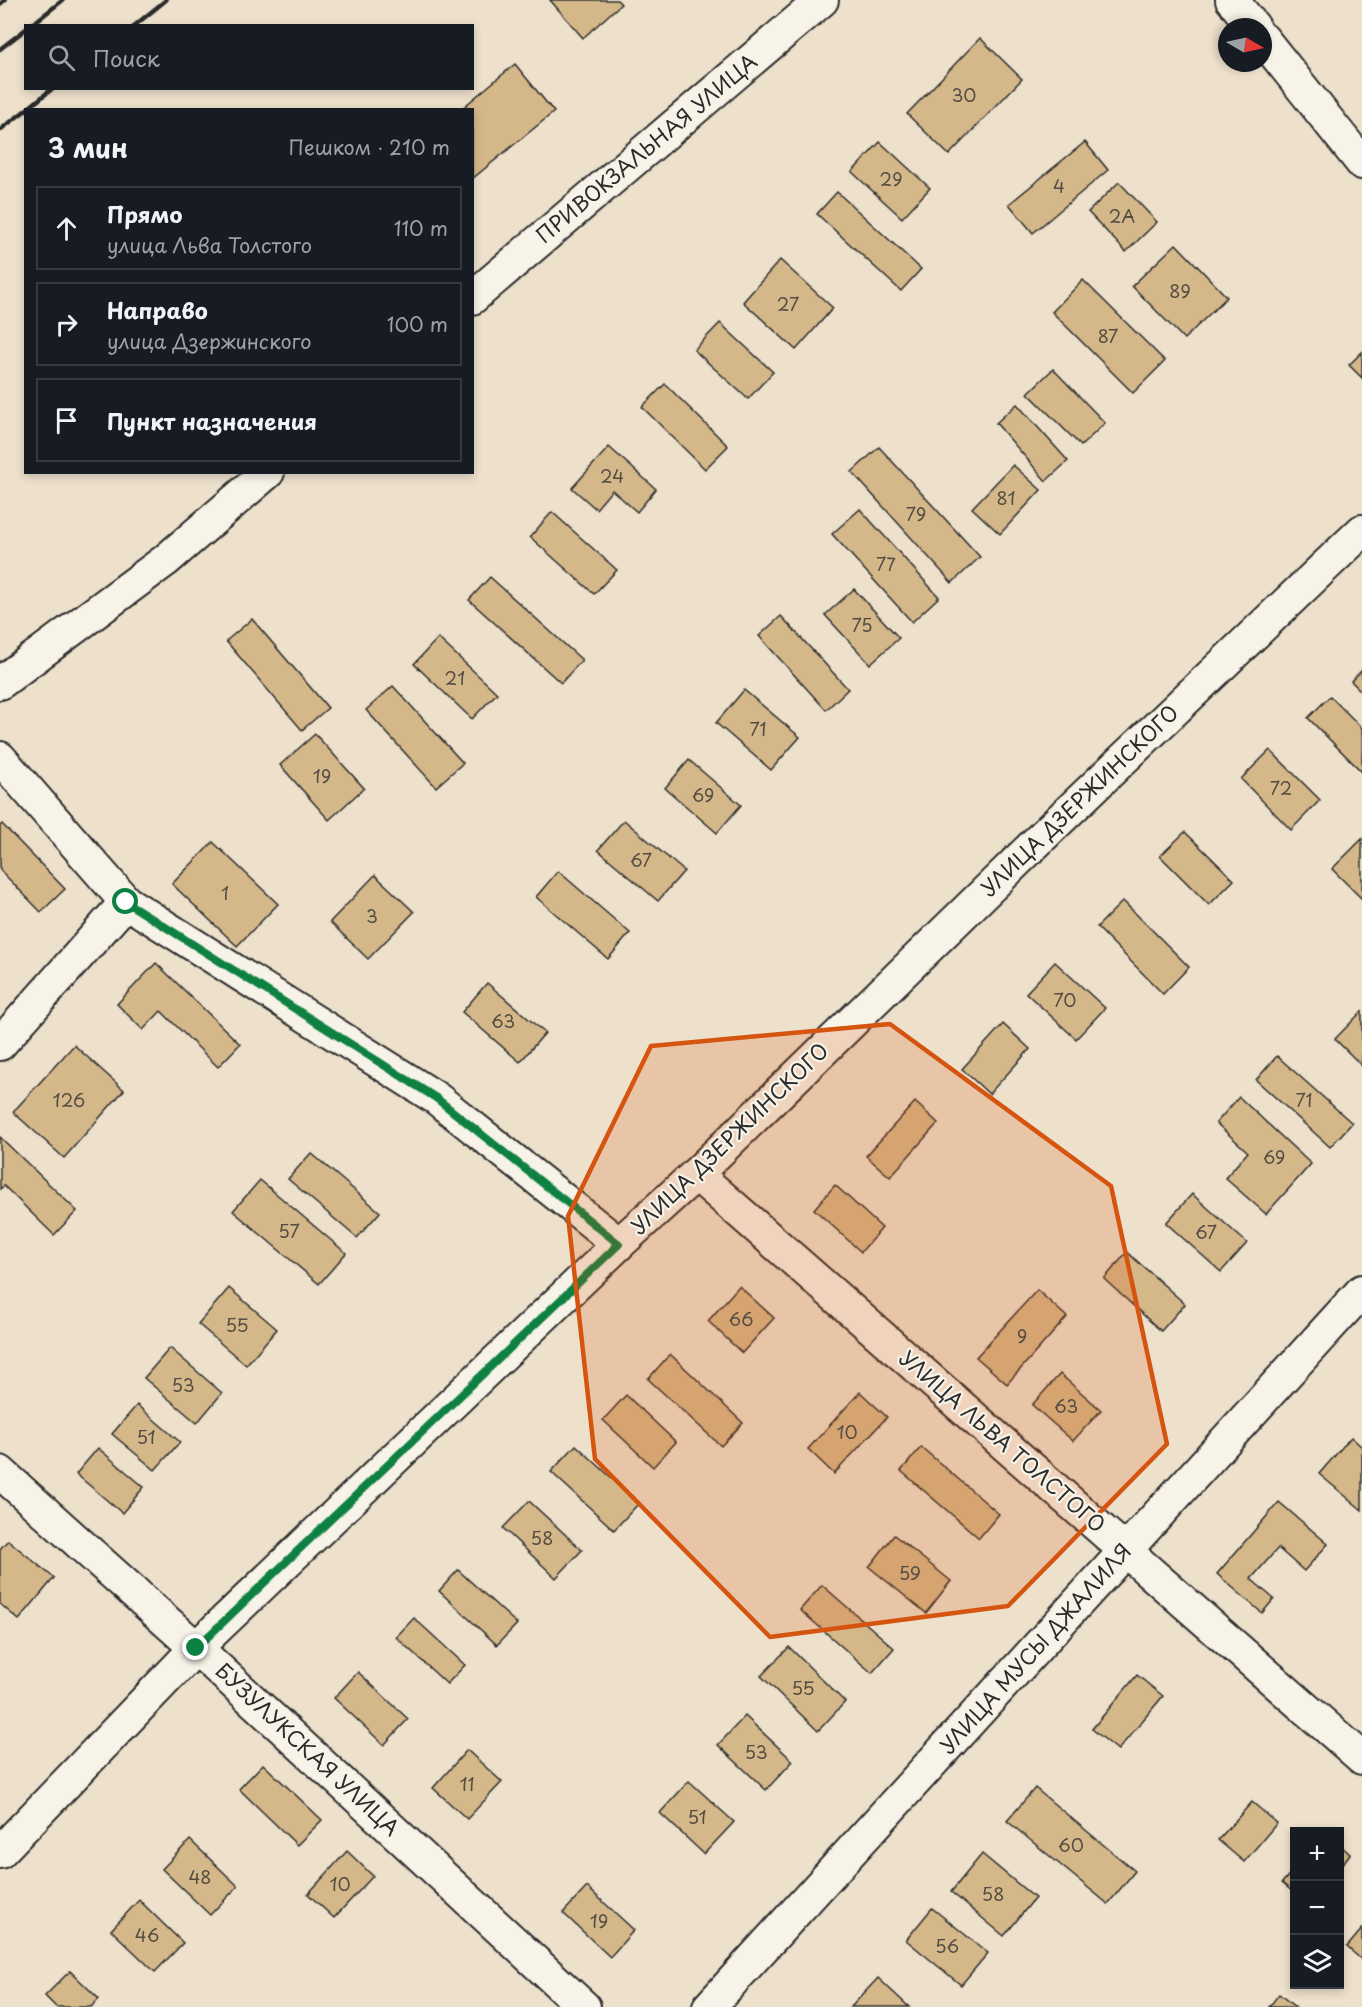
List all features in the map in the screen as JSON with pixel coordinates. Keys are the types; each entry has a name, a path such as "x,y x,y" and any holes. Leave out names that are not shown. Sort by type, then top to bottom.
{"street":[{"name":"ПРИВОКЗАЛЬНАЯ УЛИЦА","path":"474,296 822,0"},
{"path":"1232,0 1247,18"},
{"path":"1272,50 1362,163"},
{"path":"0,683 166,560 266,474"},
{"name":"УЛИЦА ДЗЕРЖИНСКОГО","path":"0,1852 196,1648 619,1244 696,1174 1049,830 1362,531"},
{"path":"0,758 126,902 436,1098 619,1244"},
{"path":"0,1044 126,902"},
{"name":"УЛИЦА ЛЬВА ТОЛСТОГО","path":"696,1174 1362,1758"},
{"name":"УЛИЦА МУСЫ ДЖАЛИЛЯ","path":"709,2007 1362,1291"},
{"name":"БУЗУЛУКСКАЯ УЛИЦА","path":"0,1472 196,1648 584,2007"}],"highlighted area":[{"path":"890,1024 1111,1186 1167,1444 1008,1606 770,1637 595,1459 568,1216 651,1046"}],"building":[{"path":"550,0 617,0 621,4 583,38"},
{"path":"980,38 1022,79 949,155 907,114"},
{"path":"515,64 554,112 474,177 474,108 462,108"},
{"path":"880,142 930,188 902,218 852,172"},
{"path":"1085,142 1108,170 1033,233 1009,204"},
{"path":"1119,182 1157,222 1126,252 1088,212"},
{"path":"837,192 921,269 901,291 817,214"},
{"path":"1176,244 1227,297 1184,339 1132,286"},
{"path":"780,260 833,308 796,350 743,302"},
{"path":"1083,280 1165,361 1133,393 1052,312"},
{"path":"720,323 773,372 748,399 694,350"},
{"path":"1362,352 1362,378 1349,365"},
{"path":"1053,369 1105,423 1081,446 1028,393"},
{"path":"665,384 728,446 705,469 642,407"},
{"path":"1017,404 1068,461 1046,481 996,423"},
{"path":"609,447 656,489 637,512 612,490 596,509 572,488"},
{"path":"879,447 980,557 952,583 852,472"},
{"path":"1013,465 1041,490 1000,534 972,508"},
{"path":"860,509 939,597 912,622 832,534"},
{"path":"552,512 617,570 594,594 530,537"},
{"path":"490,577 582,660 561,683 469,600"},
{"path":"854,589 899,638 870,664 825,615"},
{"path":"781,616 848,689 826,710 759,636"},
{"path":"252,619 328,708 302,730 226,641"},
{"path":"438,638 497,693 472,719 414,664"},
{"path":"1362,670 1362,692 1351,681"},
{"path":"393,686 463,763 436,787 366,710"},
{"path":"744,690 800,737 771,770 716,723"},
{"path":"1330,696 1362,728 1362,772 1308,718"},
{"path":"315,734 364,788 329,820 280,765"},
{"path":"1270,750 1320,800 1291,830 1241,779"},
{"path":"689,760 741,805 717,833 665,788"},
{"path":"624,820 684,871 658,901 598,850"},
{"path":"2,824 65,889 41,912 0,870 0,826"},
{"path":"1185,832 1234,880 1209,905 1160,856"},
{"path":"1362,839 1362,899 1332,869"},
{"path":"213,842 278,904 237,946 172,884"},
{"path":"558,871 630,933 608,959 536,897"},
{"path":"375,875 414,912 368,959 330,922"},
{"path":"1123,901 1189,967 1163,994 1097,927"},
{"path":"1055,962 1105,1008 1076,1039 1026,993"},
{"path":"156,963 240,1044 218,1067 161,1011 143,1030 117,1004"},
{"path":"487,983 545,1033 520,1062 462,1012"},
{"path":"1362,1011 1362,1066 1335,1039"},
{"path":"1003,1024 1030,1049 989,1094 962,1069"},
{"path":"74,1045 124,1090 64,1158 13,1112"},
{"path":"1277,1056 1352,1123 1330,1147 1256,1080"},
{"path":"1239,1097 1311,1164 1266,1214 1225,1178 1248,1152 1216,1123"},
{"path":"915,1102 938,1123 890,1177 866,1156"},
{"path":"0,1137 77,1211 54,1235 4,1186 0,1189"},
{"path":"311,1153 380,1212 357,1238 288,1179"},
{"path":"260,1180 346,1253 319,1284 233,1211"},
{"path":"835,1185 882,1228 861,1252 814,1209"},
{"path":"1192,1194 1247,1243 1221,1272 1166,1223"},
{"path":"1127,1252 1185,1304 1161,1331 1104,1279"},
{"path":"739,1286 774,1318 742,1353 708,1321"},
{"path":"229,1288 277,1329 246,1365 198,1324"},
{"path":"1037,1290 1067,1317 1007,1384 976,1357"},
{"path":"170,1348 222,1393 197,1423 144,1378"},
{"path":"670,1354 743,1423 721,1446 648,1379"},
{"path":"1060,1374 1101,1410 1073,1441 1032,1405"},
{"path":"860,1392 887,1417 834,1474 808,1449"},
{"path":"626,1395 676,1442 653,1467 603,1420"},
{"path":"137,1405 180,1442 155,1470 112,1434"},
{"path":"1351,1437 1362,1447 1362,1510 1319,1474"},
{"path":"576,1445 639,1503 614,1530 551,1472"},
{"path":"921,1447 999,1514 979,1538 901,1471"},
{"path":"98,1448 144,1487 122,1513 76,1474"},
{"path":"529,1501 582,1550 556,1578 503,1528"},
{"path":"1279,1502 1328,1544 1304,1571 1278,1548 1251,1579 1274,1599 1262,1613 1217,1574"},
{"path":"894,1535 951,1581 926,1613 869,1567"},
{"path":"8,1540 54,1578 19,1620 0,1604 0,1549"},
{"path":"458,1570 517,1624 497,1645 439,1591"},
{"path":"822,1585 894,1648 872,1673 800,1610"},
{"path":"414,1618 465,1665 447,1684 396,1637"},
{"path":"789,1647 845,1702 818,1731 761,1676"},
{"path":"358,1672 408,1719 384,1745 334,1698"},
{"path":"1137,1675 1163,1696 1118,1750 1092,1729"},
{"path":"745,1716 793,1761 766,1790 718,1745"},
{"path":"467,1750 502,1782 467,1819 433,1788"},
{"path":"263,1764 322,1820 297,1845 239,1789"},
{"path":"689,1781 734,1822 704,1854 660,1813"},
{"path":"1035,1788 1135,1871 1108,1904 1007,1821"},
{"path":"1252,1802 1277,1823 1244,1862 1218,1840"},
{"path":"190,1840 238,1886 210,1915 162,1869"},
{"path":"1344,1849 1350,1854 1344,1862"},
{"path":"347,1851 373,1876 334,1918 308,1894"},
{"path":"982,1854 1035,1898 1004,1936 951,1892"},
{"path":"1290,1874 1290,1890 1282,1883"},
{"path":"587,1887 634,1930 610,1957 563,1913"},
{"path":"139,1900 183,1943 155,1972 111,1930"},
{"path":"932,1908 988,1953 961,1985 906,1940"},
{"path":"1362,1929 1362,1960 1347,1947"},
{"path":"70,1971 99,1999 91,2007 56,2007 45,1996"},
{"path":"878,1978 909,2007 851,2007"},
{"path":"1279,1994 1295,2007 1269,2007"}],"railway":[{"path":"0,4 5,0"},
{"path":"33,24 63,0"},
{"path":"136,24 166,0"},
{"path":"0,49 24,31"},
{"path":"28,108 51,90"},
{"path":"0,130 24,112"}],"route":[{"path":"126,902 436,1098 619,1244 196,1648"}]}
